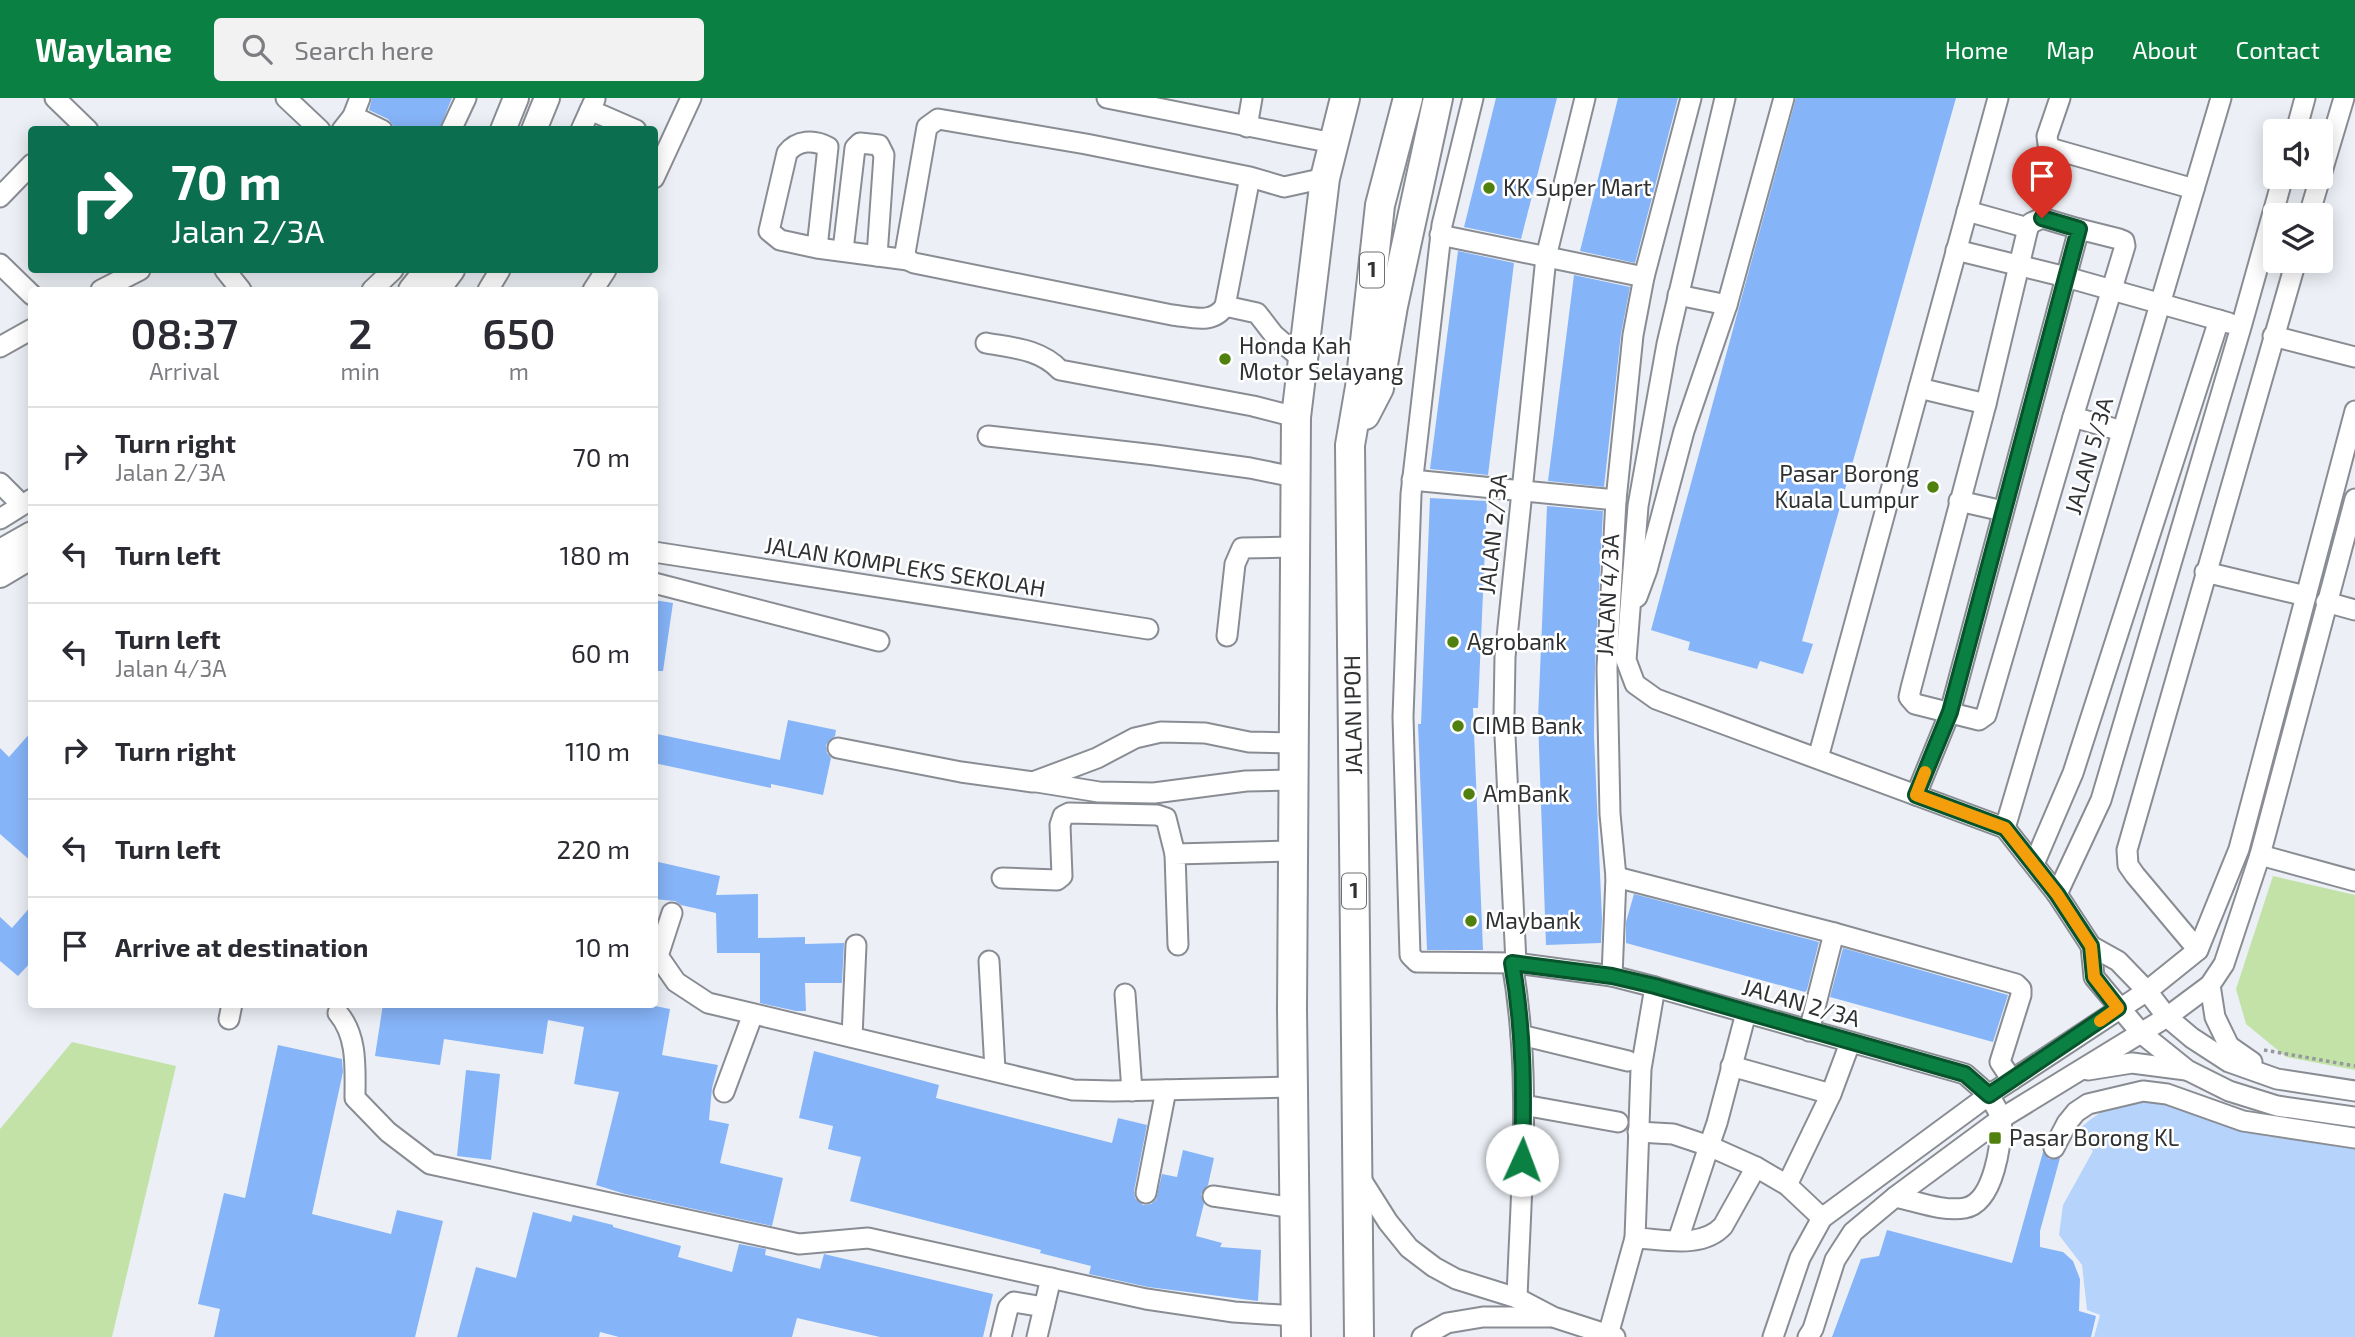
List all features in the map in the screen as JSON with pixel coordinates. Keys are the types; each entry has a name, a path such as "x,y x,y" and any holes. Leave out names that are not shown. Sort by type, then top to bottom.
{"highway":[{"path":"1296,1326 1293,780 1296,417 1325,178 1345,98"},
{"name":"JALAN IPOH","path":"1359,1337 1350,444 1360,387 1380,205 1408,98"},
{"path":"1350,444 1379,388 1393,306 1438,98"}],"main road":[{"path":"505,126 516,98"},
{"path":"536,126 547,98"},
{"path":"413,287 425,273"},
{"path":"0,552 28,536"},
{"path":"0,575 28,558"}],"street":[{"path":"56,98 76,126"},
{"path":"286,98 311,126"},
{"path":"453,126 466,98"},
{"path":"658,160 662,141 691,98"},
{"path":"1107,98 1333,143"},
{"path":"1247,127 1252,98"},
{"path":"1473,98 1440,235 1412,480 1403,717 1410,955 1417,962 1514,963 1520,1009 1524,1105 1517,1298"},
{"name":"JALAN 2/3A","path":"1585,98 1546,257 1505,657 1504,715 1514,963 1612,976 1655,986 1965,1074 1989,1095 2002,1118"},
{"path":"1612,976 1616,877 1610,814 1607,668 1616,500 1633,335 1644,277 1691,98"},
{"name":"JALAN 4/3A","path":"1726,98 1667,344 1638,506 1626,660 1635,684 1656,699 2005,828"},
{"path":"1628,621 1647,570 1684,430 1727,305 1784,98"},
{"path":"1818,758 1998,98"},
{"path":"2060,98 2047,136 2048,144 2053,149 2194,189"},
{"name":"JALAN 5/3A","path":"2005,828 2221,98"},
{"path":"2299,119 2305,98"},
{"path":"2313,203 2344,98"},
{"path":"583,126 593,104 629,126"},
{"path":"352,115 374,126"},
{"path":"908,260 905,253 908,230 927,127 937,119 1250,177 1284,187 1325,178"},
{"path":"817,248 828,147 821,143 802,142 794,145 787,153 769,231 780,240 817,248 908,260 1172,315 1206,319 1220,313 1225,306 1250,177"},
{"path":"843,250 855,148 860,143 879,145 884,155 877,256"},
{"path":"0,197 28,168"},
{"path":"2057,894 2101,800 2280,189"},
{"path":"1967,211 2028,228"},
{"path":"2042,218 2079,229 2123,241 2125,246 1991,704 1986,715 1979,720 1915,704 1909,697 1986,404 2028,228 2031,223 2042,218"},
{"path":"1916,795 1950,712 2079,229"},
{"path":"1440,235 1644,277"},
{"path":"1956,250 2066,276 2241,327"},
{"path":"0,264 28,291"},
{"path":"107,287 134,273"},
{"path":"227,273 239,287"},
{"path":"375,287 390,273"},
{"path":"2198,950 2135,875 2128,865 2127,850 2291,273"},
{"path":"1678,295 1727,305"},
{"path":"1225,306 1257,313 1274,335 1304,361"},
{"path":"2034,864 2073,773 2219,320"},
{"path":"0,347 28,331"},
{"path":"2273,336 2355,357"},
{"path":"986,343 1036,352 1051,360 1060,370 1253,406 1296,417"},
{"path":"1919,388 1986,404"},
{"path":"1773,1337 1800,1258 1822,1218 1989,1095 2147,991 2198,950 2239,849 2355,411"},
{"path":"2073,417 2122,431"},
{"path":"988,436 1155,455 1294,477"},
{"path":"1412,480 1616,500"},
{"path":"0,483 26,502 0,519"},
{"path":"1808,1337 1835,1260 1853,1232 1895,1197 2002,1118 2167,1017 2210,985 2224,964 2260,855 2355,499"},
{"path":"1959,501 2003,511"},
{"path":"1227,636 1236,564 1242,548 1294,547"},
{"name":"JALAN KOMPLEKS SEKOLAH","path":"658,553 1148,629"},
{"path":"2205,572 2306,596"},
{"path":"658,584 878,641"},
{"path":"2326,602 2355,610"},
{"path":"1032,782 1097,758 1135,738 1161,732 1205,733 1250,742 1294,743"},
{"path":"838,748 961,772 1099,792 1154,793 1246,781 1293,780"},
{"path":"1002,878 1057,880 1062,876 1060,825 1063,816 1069,813 1157,815 1166,818 1175,854 1178,945"},
{"path":"2005,828 2057,894 2091,946 2094,977 2141,1033 2187,1070 2230,1091 2277,1105 2355,1117"},
{"path":"1175,854 1293,851"},
{"path":"2260,855 2355,881"},
{"path":"1616,877 1834,933 2016,984 2021,989 2021,995 2000,1062 2012,1080"},
{"path":"658,951 672,913"},
{"path":"1809,1031 1834,933"},
{"path":"852,1037 856,944"},
{"path":"2091,946 2118,961 2167,1017 2192,1038 2229,1062 2277,1079 2355,1091"},
{"path":"658,959 676,982 708,1003 1073,1090 1293,1087"},
{"path":"989,961 995,1070"},
{"path":"2210,985 2215,1017 2229,1046 2277,1079"},
{"path":"1357,1172 1395,1231 1409,1248 1434,1267 1456,1279 1517,1298 1553,1317 1612,1336 1635,1238 1641,1069 1655,986"},
{"path":"1125,994 1132,1091"},
{"path":"338,1013 348,1025 354,1048 355,1098 388,1132 430,1164 799,1244 868,1238 1159,1301 1234,1312 1296,1326"},
{"path":"1678,1240 1717,1123 1745,1013"},
{"path":"724,1092 754,1014"},
{"path":"1521,1035 1628,1061"},
{"path":"1787,1185 1831,1094 1850,1043"},
{"path":"2064,1080 2100,1067 2132,1063 2187,1070"},
{"path":"1731,1066 1831,1094"},
{"path":"1146,1194 1166,1090"},
{"path":"2053,1148 2067,1123 2088,1104 2143,1091 2167,1094 2243,1121 2355,1138"},
{"path":"1524,1105 1618,1122"},
{"path":"1895,1197 1950,1209 1968,1208 1981,1196 1997,1164 2002,1118"},
{"path":"1638,1132 1673,1134 1709,1146 1756,1167 1787,1185 1822,1218"},
{"path":"1635,1238 1697,1240 1716,1234 1756,1167"},
{"path":"1213,1196 1294,1208"},
{"path":"1037,1337 1051,1278"},
{"path":"1001,1337 1008,1308 1014,1302 1044,1307"},
{"path":"1422,1337 1447,1323 1483,1317 1553,1317"}],"path":[{"path":"2249,1060 2257,1051 2267,1050 2355,1066"}],"green space":[{"path":"2273,876 2355,895 2355,1070 2286,1057 2246,1024 2236,989"},
{"path":"72,1042 176,1066 112,1337 0,1337 0,1129"}],"water":[{"path":"2159,1102 2265,1136 2355,1149 2355,1337 2094,1337 2100,1315 2087,1310 2082,1265 2059,1235 2063,1205 2093,1151 2075,1133 2095,1116 2113,1107"}],"building":[{"path":"372,98 452,98 441,126 393,126 388,119 369,110"},
{"path":"1496,98 1557,98 1521,239 1464,227"},
{"path":"1618,98 1678,98 1635,263 1580,251"},
{"path":"1796,98 1956,98 1802,641 1813,644 1803,674 1760,661 1757,669 1688,650 1690,642 1651,630"},
{"path":"1458,251 1514,263 1488,475 1430,469"},
{"path":"1574,275 1630,287 1621,334 1604,487 1548,481"},
{"path":"1430,498 1487,501 1478,708 1473,708 1483,950 1427,950 1418,724 1421,724"},
{"path":"1547,506 1603,511 1594,736 1601,943 1546,945 1538,719"},
{"path":"658,601 673,603 663,671 658,671"},
{"path":"788,720 836,730 835,736 826,745 831,758 823,795 771,784 771,788 658,764 658,734 780,760"},
{"path":"28,736 28,858 0,834 0,748 9,757"},
{"path":"658,862 720,876 716,895 758,894 758,938 805,937 805,944 844,943 842,983 805,983 806,1011 760,1003 760,953 717,953 716,913 681,905 675,901 658,899"},
{"path":"1634,894 1819,942 1807,990 1805,992 1626,943 1626,922"},
{"path":"28,910 28,965 18,976 0,961 0,917 12,928"},
{"path":"1843,948 2008,995 1993,1042 1830,997"},
{"path":"658,1007 670,1009 662,1055 718,1065 712,1088 709,1120 729,1124 720,1163 783,1178 772,1226 625,1194 596,1185 619,1092 574,1084 584,1027 548,1020 543,1054 444,1039 440,1065 375,1056 382,1008"},
{"path":"278,1045 342,1059 343,1072 312,1214 391,1234 397,1210 443,1221 415,1337 214,1337 220,1309 198,1304 224,1193 245,1198"},
{"path":"814,1051 939,1085 936,1098 1112,1143 1118,1118 1147,1125 1134,1191 1135,1198 1143,1205 1156,1200 1162,1174 1177,1177 1183,1150 1214,1158 1208,1185 1201,1194 1204,1203 1196,1236 1222,1243 1220,1247 1261,1250 1258,1301 1148,1287 1089,1274 1091,1266 1040,1253 1041,1250 850,1201 861,1157 828,1149 833,1126 799,1118"},
{"path":"466,1070 500,1074 491,1160 457,1156"},
{"path":"2043,1152 2049,1159 2060,1158 2040,1231 2040,1247 2063,1252 2073,1261 2080,1279 2079,1311 2096,1316 2091,1337 1832,1337 1861,1259 1879,1256 1887,1230 2012,1263"},
{"path":"533,1212 571,1222 573,1215 613,1225 681,1246 678,1257 732,1272 739,1244 766,1249 765,1255 820,1269 824,1254 993,1294 983,1337 880,1337 797,1318 792,1337 619,1337 600,1332 599,1337 457,1337 476,1267 516,1278"}],"slow traffic":[{"path":"1925,772 1916,795 2005,828 2057,894 2091,946 2094,977 2118,1008 2100,1021"}],"place":[{"name":"KK Super Mart","path":"1489,188"},
{"name":"Honda Kah Motor Selayang","path":"1225,359"},
{"name":"Pasar Borong Kuala Lumpur","path":"1933,487"},
{"name":"Agrobank","path":"1453,642"},
{"name":"CIMB Bank","path":"1458,726"},
{"name":"AmBank","path":"1469,794"},
{"name":"Maybank","path":"1471,921"},
{"name":"Pasar Borong KL","path":"1995,1138"}],"route":[{"path":"1522,1160 1524,1105 1520,1009 1512,963 1612,976 1655,986 1965,1074 1989,1095 2118,1008 2094,977 2091,946 2057,894 2005,828 1916,795 1950,712 2079,229 2042,218"}]}
